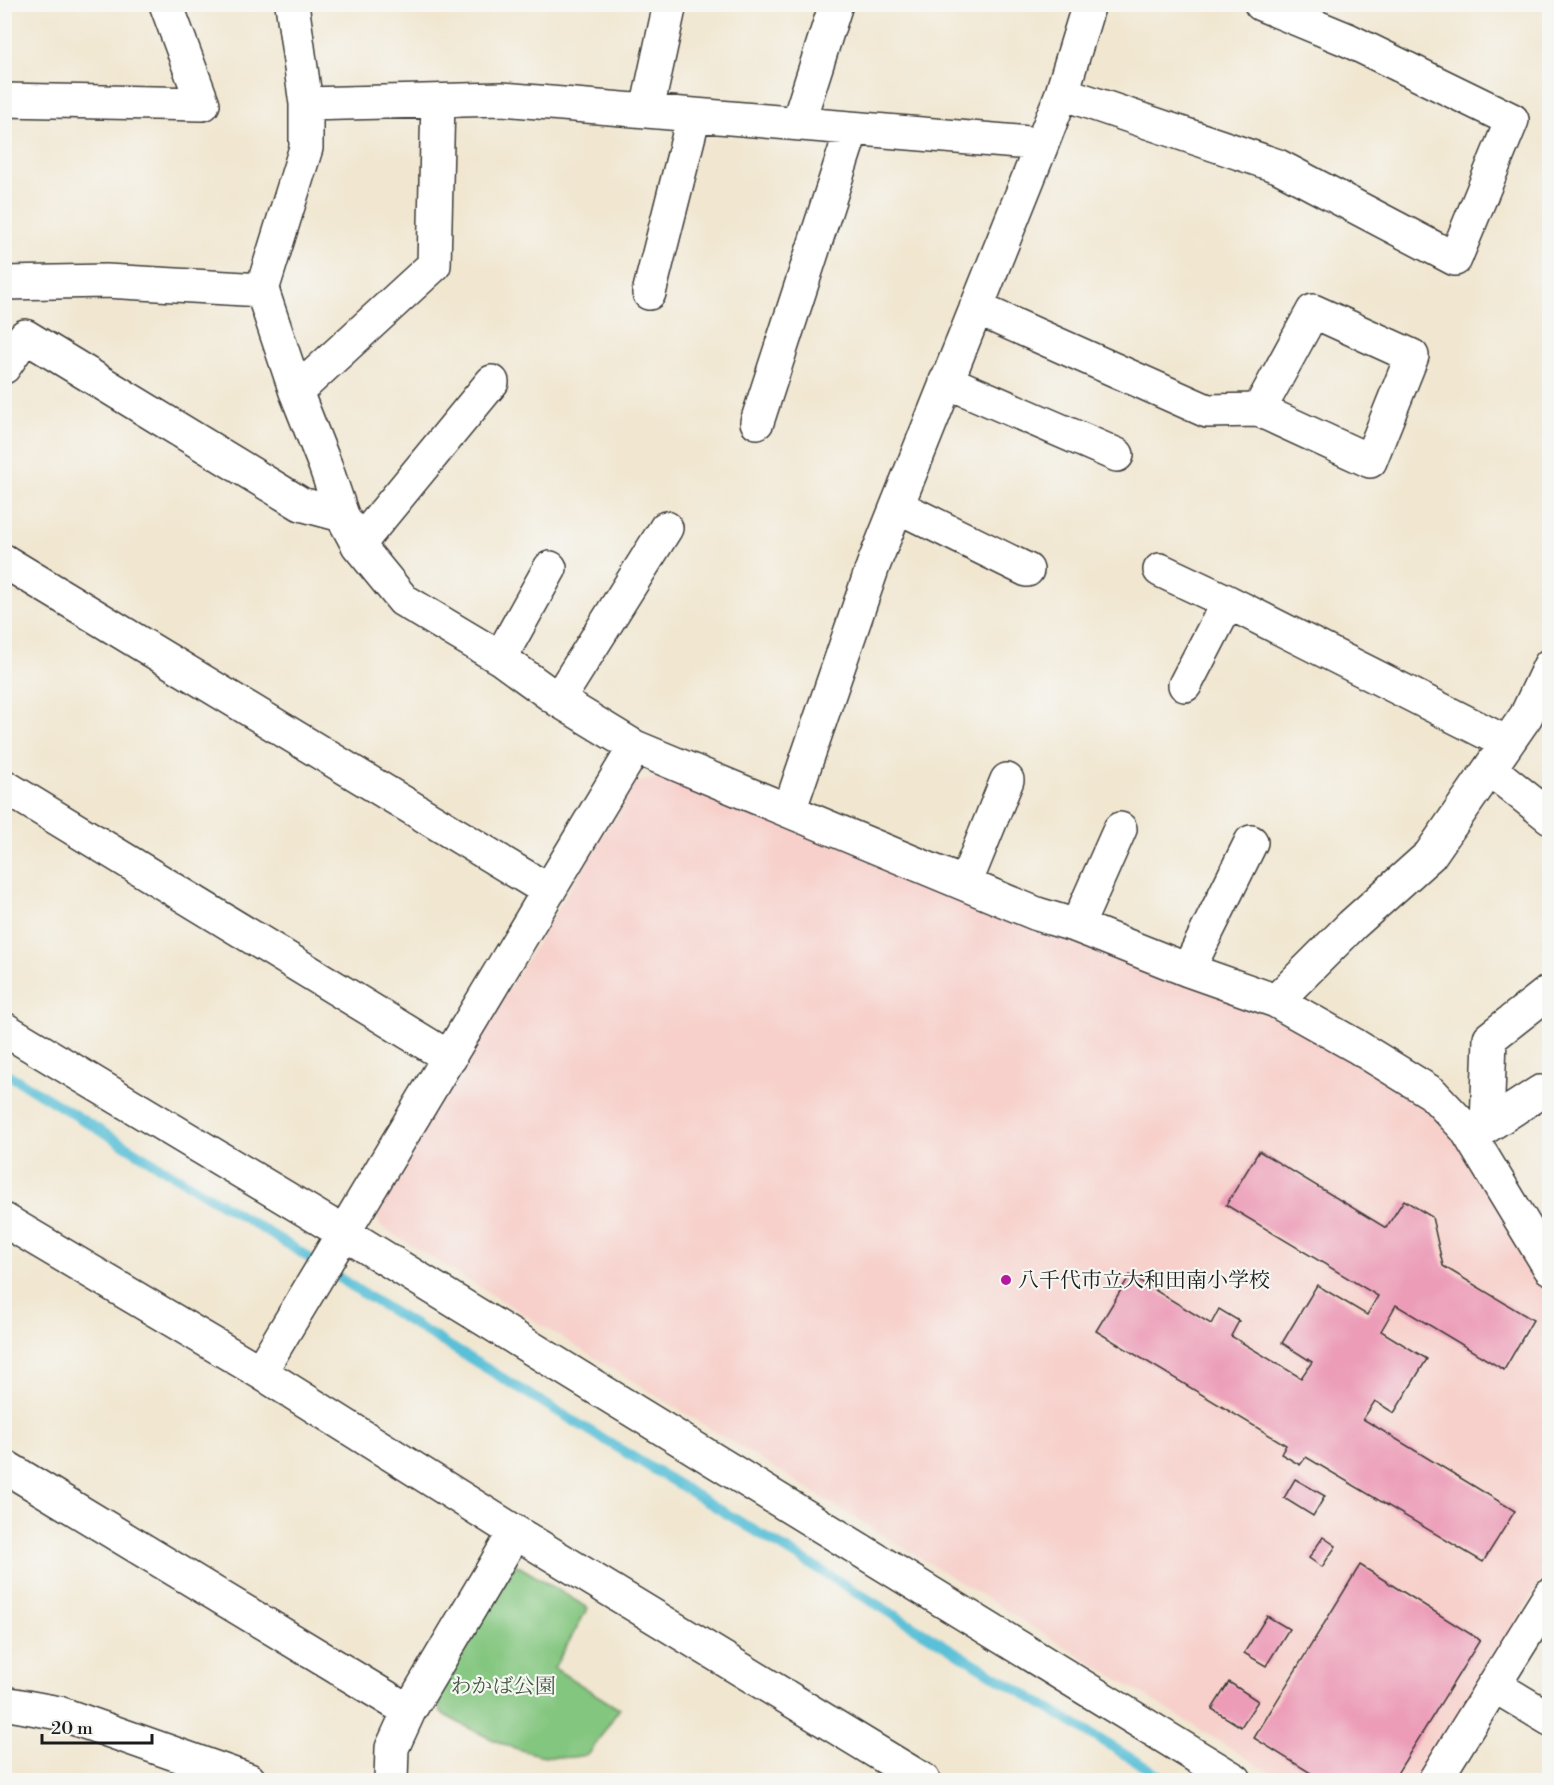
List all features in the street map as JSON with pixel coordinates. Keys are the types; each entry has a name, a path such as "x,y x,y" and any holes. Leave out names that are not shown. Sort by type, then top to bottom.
{"street":[{"path":"4,100 203,104 166,4"},
{"path":"292,4 306,104 306,148 262,290 296,392 342,515 358,545 403,600 500,658 558,700 635,747 1037,914 1077,926 1188,970 1276,1001 1356,1046 1432,1093 1479,1131 1549,1268"},
{"path":"647,111 670,4"},
{"path":"798,123 836,4"},
{"path":"789,811 873,566 1062,93 1089,4"},
{"path":"1062,93 1278,166 1455,258 1512,120 1348,40 1261,4"},
{"path":"306,104 502,99 1042,144"},
{"path":"296,392 434,265 438,101"},
{"path":"649,293 694,115"},
{"path":"758,422 852,129"},
{"path":"4,283 106,281 262,290"},
{"path":"976,308 1207,411 1259,410 1370,461 1412,356 1313,311 1259,410"},
{"path":"4,367 25,336 301,504 342,515"},
{"path":"945,381 1117,455"},
{"path":"358,545 492,382"},
{"path":"897,506 1027,570"},
{"path":"558,700 666,528"},
{"path":"4,561 549,891"},
{"path":"500,658 550,568"},
{"path":"1161,570 1228,602 1499,756 1550,817"},
{"path":"1185,685 1228,602"},
{"path":"1276,1001 1352,925 1430,855 1526,716 1550,665"},
{"path":"260,1372 635,747"},
{"path":"965,884 1007,780"},
{"path":"4,786 450,1058"},
{"path":"1077,926 1120,829"},
{"path":"1188,970 1251,842"},
{"path":"1479,1131 1490,1038 1550,991"},
{"path":"4,1029 340,1240 1235,1780"},
{"path":"1479,1131 1540,1092"},
{"path":"4,1220 260,1372 515,1532 923,1780"},
{"path":"4,1466 409,1711"},
{"path":"391,1780 392,1748 409,1711 515,1532"},
{"path":"1435,1780 1550,1595"},
{"path":"1495,1686 1550,1719"},
{"path":"4,1702 59,1713 240,1779"}],"shaded area":[{"name":"八千代市立大和田南小学校","path":"671,776 1281,1021 1351,1057 1427,1109 1454,1137 1549,1287 1549,1567 1420,1780 1282,1780 380,1226 375,1208 635,782"}],"green space":[{"name":"わかば公園","path":"515,1564 588,1608 554,1668 619,1709 589,1754 551,1757 532,1753 493,1740 441,1713 437,1693"}],"building":[{"path":"1259,1151 1386,1228 1404,1200 1432,1217 1443,1266 1533,1320 1504,1370 1396,1305 1381,1331 1427,1359 1394,1413 1375,1401 1363,1419 1515,1511 1483,1562 1306,1457 1300,1465 1281,1454 1286,1445 1096,1331 1130,1275 1211,1324 1219,1309 1239,1321 1231,1336 1301,1378 1312,1362 1282,1343 1317,1285 1367,1315 1378,1296 1226,1205"},
{"path":"1295,1479 1325,1496 1313,1516 1284,1498"},
{"path":"1323,1537 1336,1546 1322,1567 1309,1558"},
{"path":"1360,1565 1480,1640 1393,1780 1322,1780 1254,1738"},
{"path":"1267,1616 1289,1629 1266,1666 1244,1653"},
{"path":"1229,1682 1258,1701 1241,1727 1212,1709"}],"waterway":[{"path":"4,1072 294,1248 367,1296 1167,1780"}],"place":[{"name":"八千代市立大和田南小学校","path":"1006,1280"}]}
